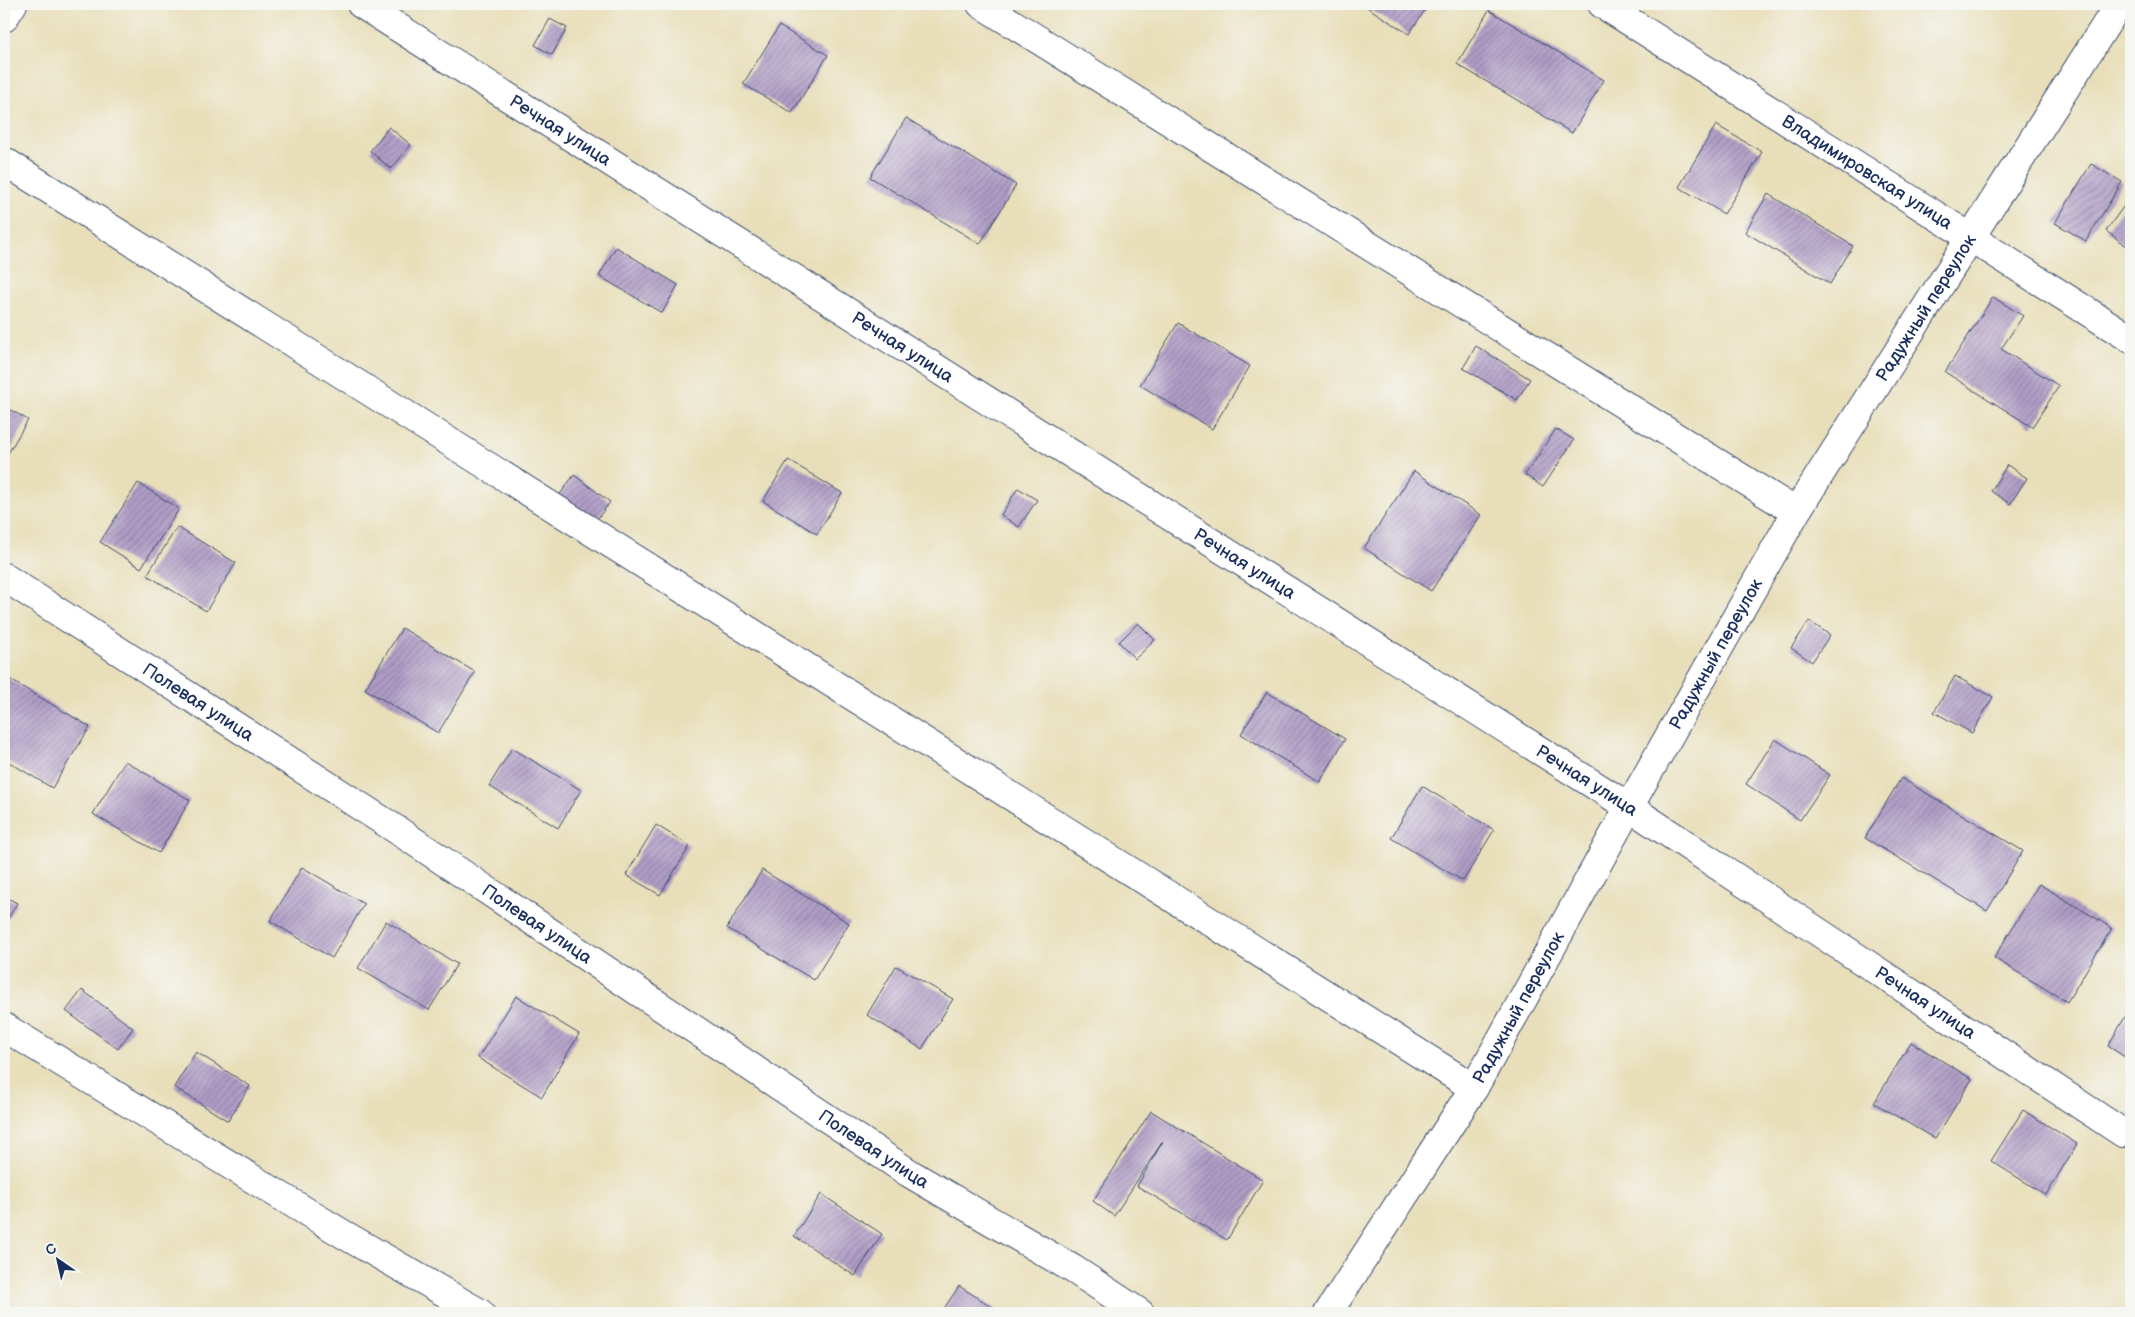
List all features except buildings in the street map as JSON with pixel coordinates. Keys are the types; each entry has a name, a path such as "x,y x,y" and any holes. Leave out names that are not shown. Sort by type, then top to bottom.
{"street":[{"path":"4,18 13,4"},
{"name":"Речная улица","path":"361,4 1629,807 2123,1133"},
{"path":"981,4 1796,512"},
{"name":"Владимировская улица","path":"1602,4 2131,339"},
{"name":"Радужный переулок","path":"1328,1313 1474,1088 1629,807 1796,512 2119,4"},
{"path":"4,161 1474,1088"},
{"name":"Полевая улица","path":"4,577 397,830 909,1173 1073,1269 1140,1313"},
{"path":"4,1027 343,1234 480,1313"}]}
